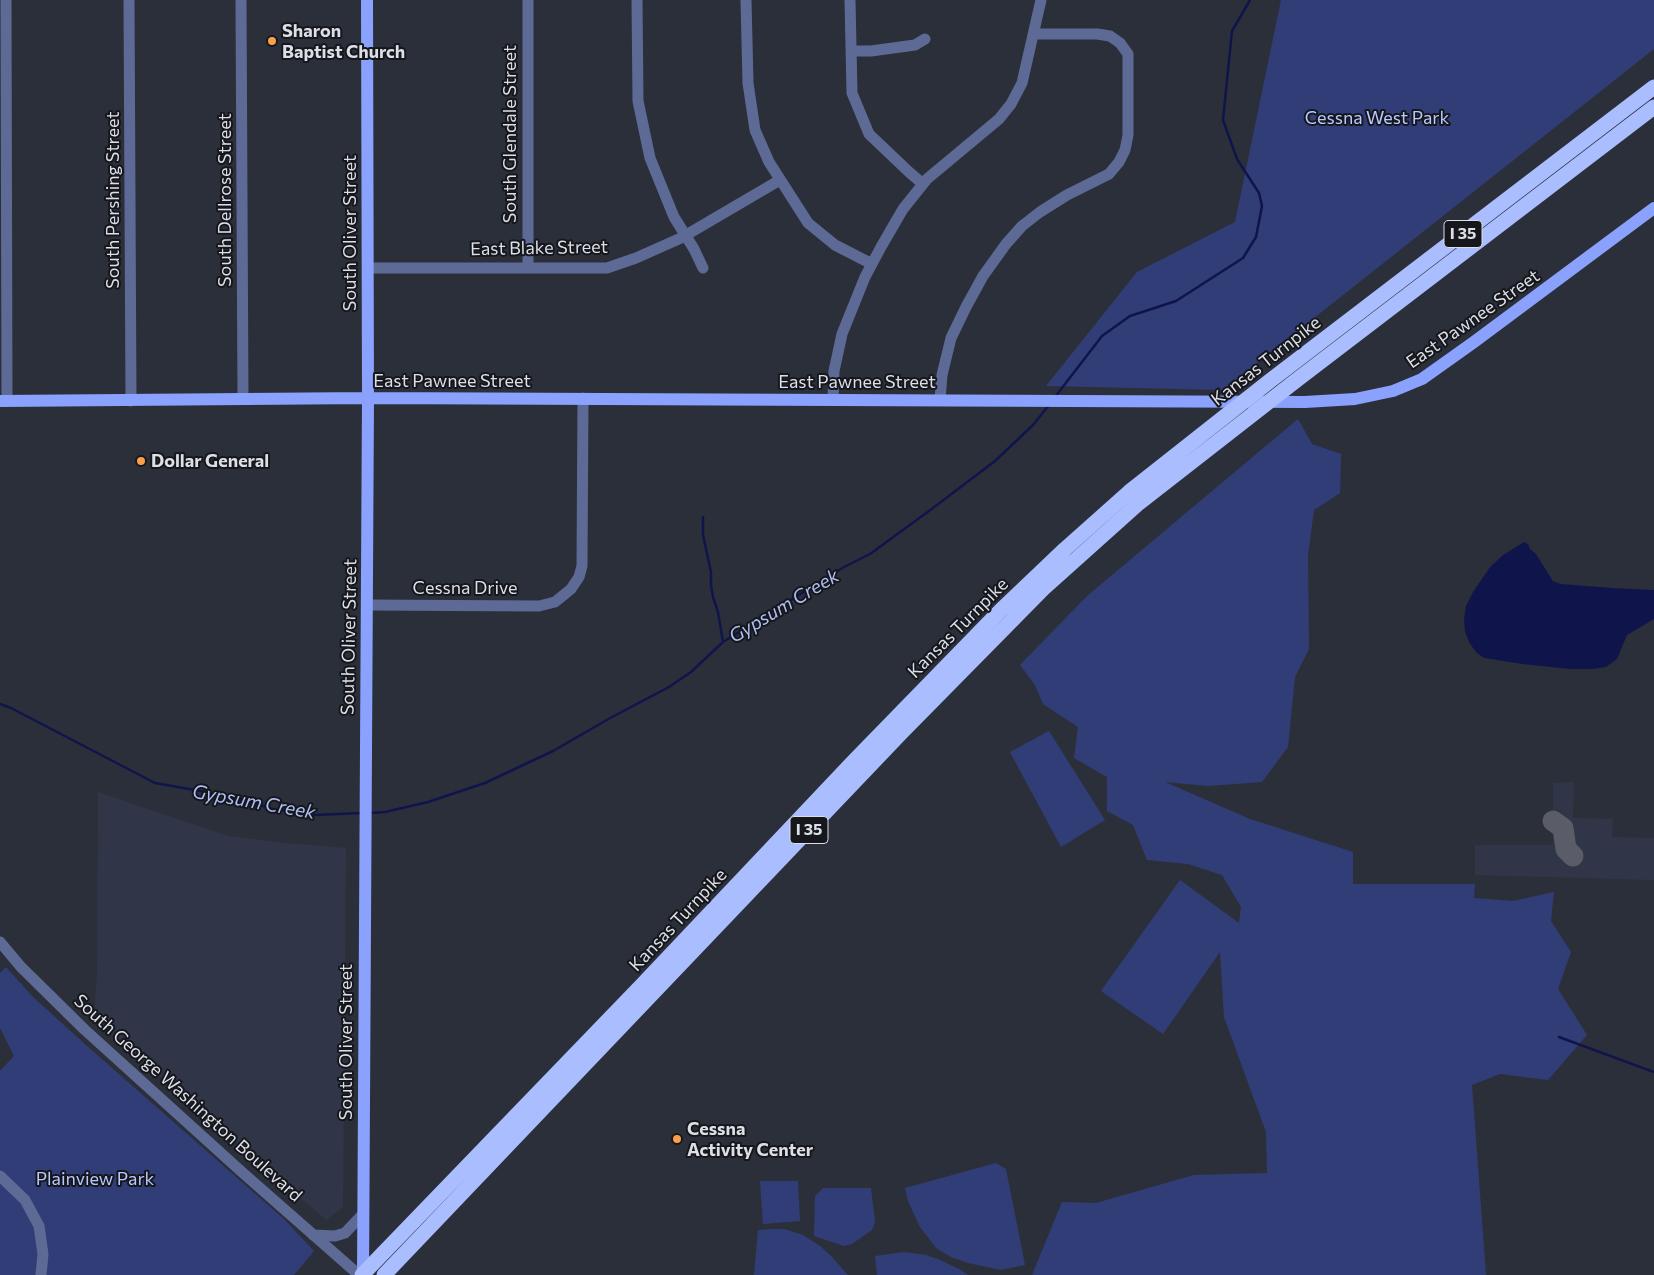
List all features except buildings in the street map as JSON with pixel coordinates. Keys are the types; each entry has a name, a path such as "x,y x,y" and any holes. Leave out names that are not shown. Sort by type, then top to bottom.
{"highway":[{"name":"Kansas Turnpike","path":"361,1275 642,986 853,762 1001,610 1065,549 1129,492 1271,380 1654,87"},
{"name":"Kansas Turnpike","path":"384,1275 901,733 1043,589 1139,504 1298,379 1654,107"}],"main road":[{"name":"South Oliver Street","path":"361,1275 363,1214 368,398 367,0"},
{"name":"East Pawnee Street","path":"3,401 583,398 1315,402 1355,399 1393,391 1422,379 1654,208"}],"street":[{"path":"3,401 6,0"},
{"name":"South Pershing Street","path":"129,0 131,400"},
{"name":"South Dellrose Street","path":"241,0 243,399"},
{"name":"South Glendale Street","path":"528,0 528,267"},
{"path":"637,0 638,101 650,158 674,217 686,235 703,268"},
{"path":"746,0 748,83 755,130 769,162 808,223 834,245 872,264"},
{"path":"850,0 852,93 869,134 923,184"},
{"path":"833,399 834,371 842,334 872,264 903,208 923,184 999,119 1011,104 1022,83 1040,0"},
{"path":"940,400 942,375 951,338 979,284 1006,244 1022,226 1040,212 1067,195 1109,174 1119,162 1125,150 1128,135 1128,54 1120,43 1110,36 1097,34 1034,34"},
{"path":"851,51 916,45 925,39"},
{"name":"East Blake Street","path":"368,268 607,268 636,258 686,235 780,180"},
{"name":"Cessna Drive","path":"367,605 540,606 555,602 571,589 579,577 582,566 583,398"},
{"name":"South George Washington Boulevard","path":"0,942 22,968 85,1030 313,1235 361,1275"},
{"path":"0,1176 26,1200 39,1226 43,1254 41,1275"},
{"path":"313,1235 334,1236 345,1233 363,1214"}],"shaded area":[{"path":"1524,542 1536,554 1553,581 1561,584 1654,590 1654,619 1627,635 1617,659 1606,667 1570,669 1484,658 1470,644 1465,632 1466,606 1490,567 1503,555"},
{"path":"1574,782 1573,818 1613,819 1612,837 1654,838 1654,880 1475,875 1475,845 1553,845 1553,783"},
{"path":"98,792 228,836 346,848 343,1207 326,1220 94,1018 97,975"}],"green space":[{"name":"Cessna West Park","path":"1281,0 1654,0 1654,49 1223,390 1046,386 1137,272 1235,222"},
{"path":"1298,419 1312,444 1341,454 1340,493 1314,510 1308,555 1309,649 1295,677 1288,747 1262,782 1208,786 1165,782 1250,819 1353,852 1353,884 1475,884 1474,898 1513,901 1554,892 1551,921 1571,952 1558,989 1587,1035 1548,1080 1500,1074 1472,1085 1486,1275 1032,1275 1062,1202 1096,1203 1194,1175 1267,1173 1266,1132 1224,1017 1220,952 1163,1034 1101,991 1180,880 1239,923 1241,907 1222,875 1188,864 1147,860 1133,825 1107,811 1107,777 1074,758 1078,727 1043,704 1035,685 1020,665 1087,596"},
{"path":"1049,731 1105,820 1061,847 1010,752"},
{"name":"Plainview Park","path":"6,967 32,996 285,1220 314,1251 294,1275 0,1275 0,1071 14,1056 0,1028 0,973"},
{"path":"996,1163 1006,1169 1025,1265 1001,1270 968,1263 951,1257 936,1248 920,1227 908,1201 905,1188"},
{"path":"760,1181 798,1181 800,1221 763,1224"},
{"path":"823,1188 871,1188 875,1222 872,1230 852,1244 844,1246 814,1236 815,1196"},
{"path":"784,1229 803,1235 820,1246 848,1275 754,1275 758,1230"},
{"path":"904,1252 926,1255 940,1260 968,1275 877,1275 875,1256"}],"waterway":[{"name":"Gypsum Creek","path":"1055,397 1102,336 1130,316 1176,301 1243,258 1256,237 1262,206 1259,193 1237,159 1223,120 1232,31 1250,0"},
{"name":"Gypsum Creek","path":"371,813 385,812 428,802 485,783 553,751 669,687 691,672 723,642 844,567 870,554 933,508 995,461 1033,425 1049,405"},
{"path":"703,517 703,535 711,572 713,597 718,612 723,642"},
{"name":"Gypsum Creek","path":"0,704 155,783 229,796 273,809 314,815 363,813"},
{"path":"1559,1037 1654,1072"}],"taxiway":[{"path":"1553,821 1563,828 1566,849 1573,856"}],"place":[{"name":"Sharon Baptist Church","path":"272,41"},
{"name":"Dollar General","path":"141,461"},
{"name":"Cessna Activity Center","path":"677,1139"}]}
